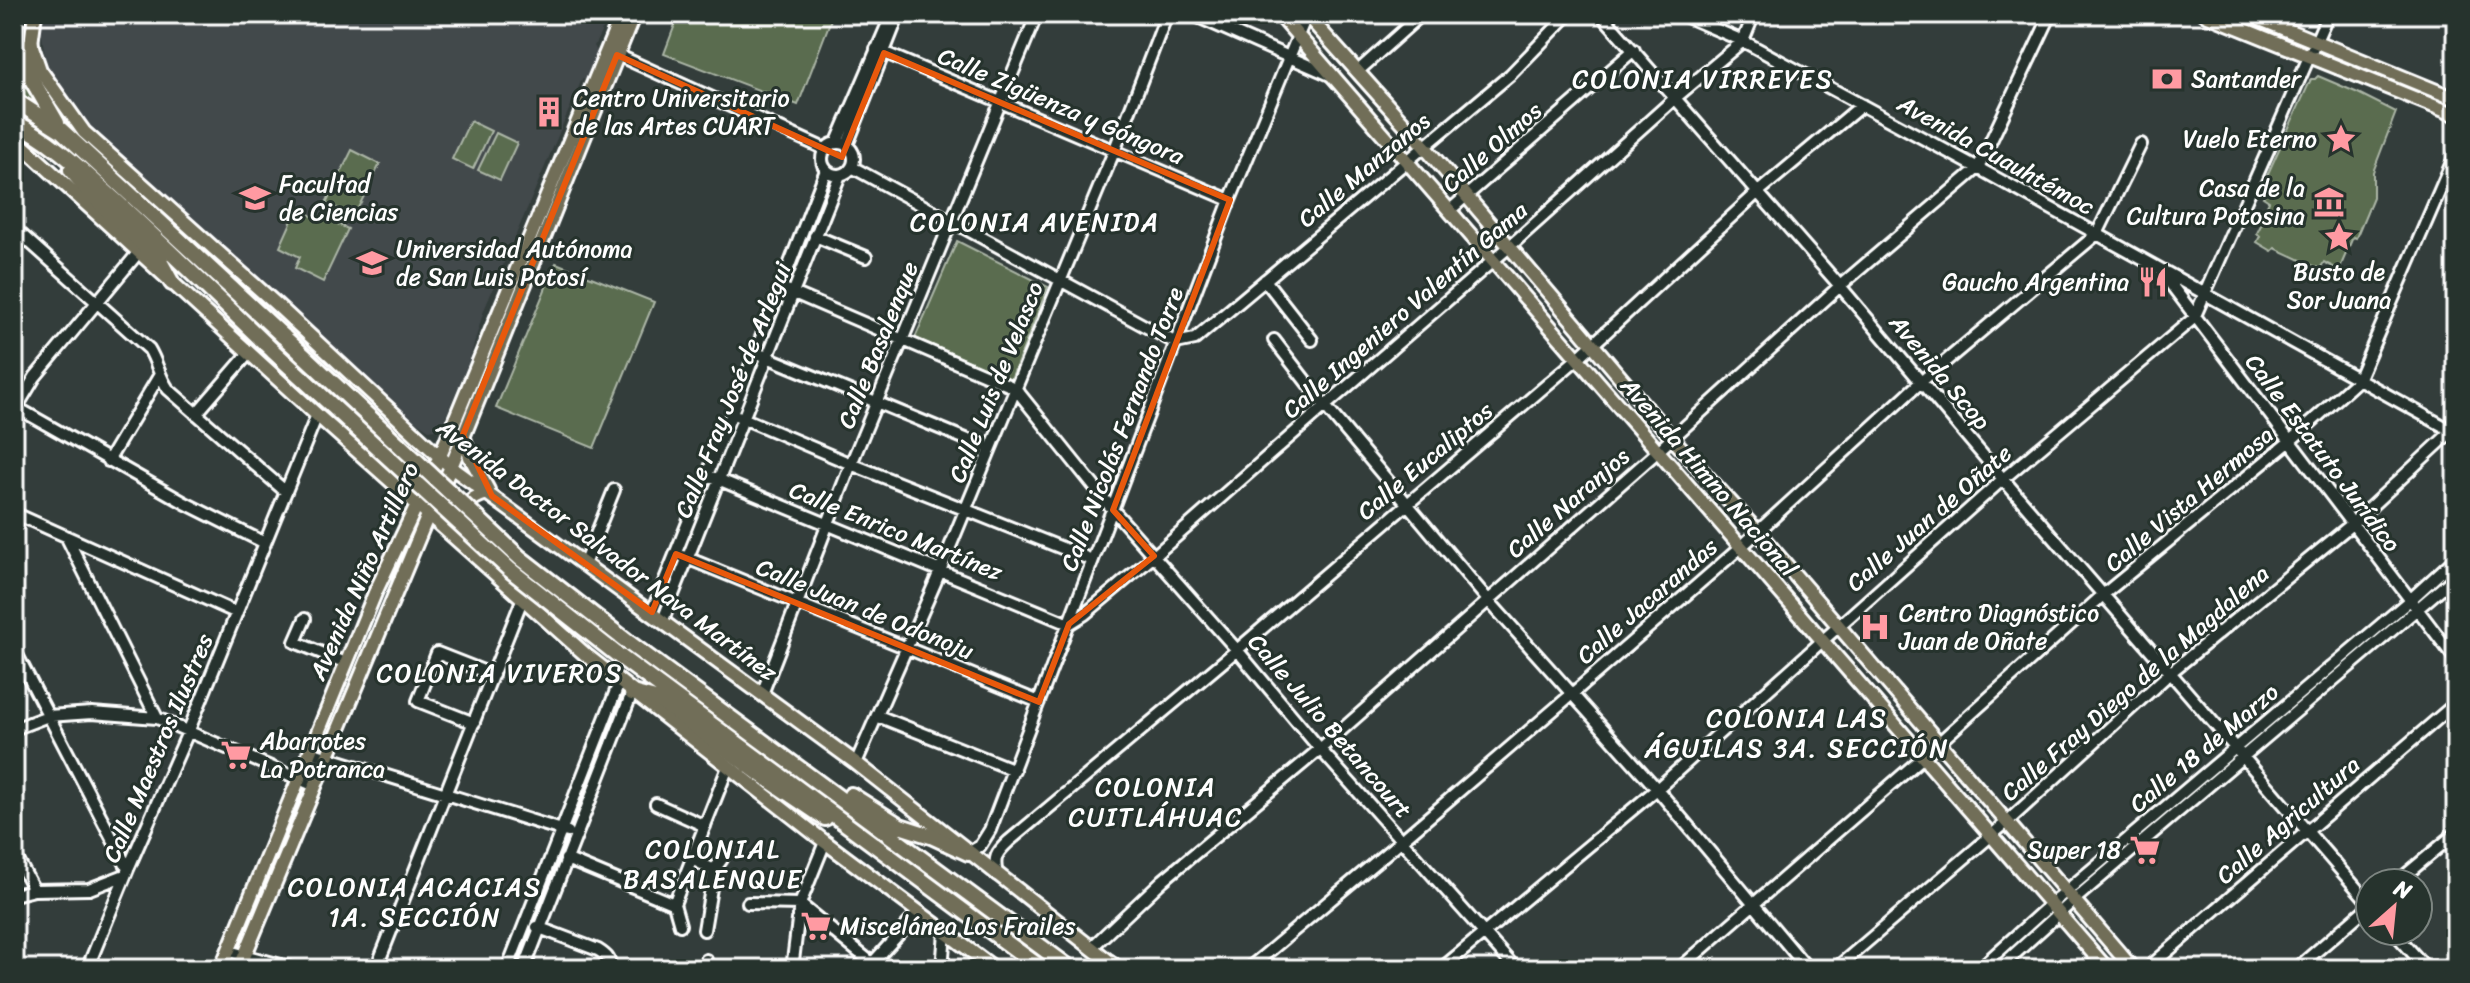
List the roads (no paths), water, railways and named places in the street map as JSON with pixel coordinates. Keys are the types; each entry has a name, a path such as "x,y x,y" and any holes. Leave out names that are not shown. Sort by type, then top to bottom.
{"highway":[{"path":"31,44 31,78 61,130"},
{"name":"Avenida Doctor Salvador Nava Martínez","path":"14,100 61,130 520,558 629,643 1071,969"},
{"path":"14,122 51,145 159,241 509,569 619,656 1042,969"},
{"path":"51,145 89,192 160,261 172,283"},
{"path":"632,693 659,700 804,806 874,845"},
{"path":"791,761 900,826 968,853"},
{"path":"993,933 1033,969"}],"main road":[{"path":"31,44 35,14"},
{"name":"Avenida Niño Artillero","path":"612,53 622,14"},
{"name":"Avenida Niño Artillero","path":"239,969 428,515 451,467 457,432 612,53 634,14"},
{"name":"Avenida Himno Nacional","path":"1279,14 2107,969"},
{"name":"Avenida Himno Nacional","path":"1306,14 1424,146 1672,438 1757,531 2133,969"},
{"path":"2205,14 2456,115"},
{"path":"2248,14 2456,99"},
{"name":"Avenida Doctor Salvador Nava Martínez","path":"31,44 47,82 84,132 451,467 856,763 1115,967"},
{"path":"14,141 454,540 619,683 995,969"},
{"path":"381,472 402,455 406,440 404,423"},
{"path":"418,436 457,432 490,494 471,498 458,511 452,527 454,540"},
{"name":"Avenida Niño Artillero","path":"221,969 375,593 440,456 457,432"},
{"path":"2448,969 2456,962"}],"street":[{"path":"842,144 892,14"},
{"path":"880,51 899,14"},
{"name":"Calle Basalenque","path":"762,694 901,339 1037,14"},
{"name":"Calle Luis de Velasco","path":"856,763 1115,149 1167,14"},
{"path":"1191,14 1336,78"},
{"name":"Calle Nicolás Fernando Torre","path":"968,853 980,846 990,830 1230,200 1306,14"},
{"path":"1357,72 1422,14"},
{"name":"Calle Manzanos","path":"1176,343 1195,339 1510,75 1569,14"},
{"name":"Avenida Scop","path":"1601,14 1840,286 2354,886"},
{"name":"Avenida Cuauhtémoc","path":"1680,14 1743,41 2358,380 2455,429"},
{"name":"Calle Ingeniero Valentín Gama","path":"1069,624 1154,556 1743,41 1754,14"},
{"name":"Calle Naranjos","path":"1091,948 1163,880 1320,749 1840,286 1978,168 2051,14"},
{"name":"Calle Juan de Oñate","path":"1441,969 1657,789 2003,479 2194,318 2328,14"},
{"name":"Calle Olmos","path":"1449,211 1634,50"},
{"name":"Calle Zigüenza y Góngora","path":"880,51 1230,200"},
{"path":"612,53 825,149 842,144"},
{"name":"Calle Eucaliptos","path":"1009,841 1577,359 1757,193 1862,105"},
{"path":"842,144 853,153 852,167"},
{"path":"2097,234 2141,144"},
{"path":"825,149 822,160 826,170 840,175 852,167"},
{"name":"Calle Vista Hermosa","path":"1679,969 1939,743 2104,594 2289,442 2358,380 2456,153"},
{"path":"852,167 1176,343"},
{"name":"Calle Fray José de Arlegui","path":"658,616 676,553 826,170"},
{"name":"Calle Fray José de Arlegui","path":"658,616 688,558 840,175"},
{"path":"14,228 149,349 159,376 168,389 285,491"},
{"name":"Calle Jacarandas","path":"1248,969 1572,694 1741,547 1922,381 2097,234"},
{"path":"815,236 866,257"},
{"path":"138,253 35,377 15,408 185,503 265,543"},
{"name":"Calle Estatuto Jurídico","path":"2160,269 2194,318 2456,660"},
{"path":"1265,280 1312,340"},
{"path":"782,288 1015,388"},
{"path":"1274,340 1406,504 1657,789 1808,969"},
{"path":"196,414 249,353"},
{"path":"755,353 990,449"},
{"path":"108,461 159,376"},
{"name":"Calle Julio Betancourt","path":"1015,388 1113,510 1516,969"},
{"path":"732,413 1092,560"},
{"name":"Calle Maestros Ilustres","path":"87,969 189,730 317,415"},
{"name":"Calle Fray Diego de la Magdalena","path":"1835,969 2007,822 2171,672 2352,524 2455,429"},
{"name":"Calle Enrico Martínez","path":"708,475 1069,624"},
{"path":"585,562 614,490"},
{"path":"14,513 237,613"},
{"path":"66,536 157,718"},
{"name":"Calle Juan de Odonoju","path":"676,553 1039,702"},
{"name":"Calle 18 de Marzo","path":"1998,969 2070,895 2239,751 2456,558"},
{"name":"Calle 18 de Marzo","path":"2239,751 2418,610 2456,576"},
{"path":"376,969 522,600"},
{"path":"305,619 295,642 346,663"},
{"path":"14,649 126,872 89,889 34,890 14,895"},
{"path":"474,723 418,701 437,653 493,675"},
{"path":"507,969 619,683"},
{"path":"524,969 632,693"},
{"name":"Calle Agricultura","path":"2147,969 2456,703"},
{"path":"14,729 48,716 92,713 157,718 315,786"},
{"path":"878,716 1014,770"},
{"path":"310,752 576,834"},
{"path":"680,925 674,904 728,767"},
{"path":"656,804 705,826"},
{"path":"990,830 996,839 1009,841"},
{"path":"2415,867 2456,833"},
{"path":"997,875 995,856 1009,841"},
{"path":"792,969 800,904 825,842"},
{"path":"14,853 34,890"},
{"path":"566,859 674,904"},
{"path":"692,859 714,870"},
{"path":"704,930 714,870 722,859"},
{"path":"748,903 800,904 870,966 919,912"},
{"name":"Calle 18 de Marzo","path":"1979,969 2055,909"},
{"path":"2296,969 2354,919"},
{"path":"526,923 598,950 607,956 610,969"},
{"path":"942,969 945,932"},
{"path":"2407,947 2427,969"},
{"path":"228,951 296,969"}],"place":[{"name":"Santander","path":"2167,79"},
{"name":"Centro Universitario de las Artes CUART","path":"549,112"},
{"name":"Vuelo Eterno","path":"2341,139"},
{"name":"Facultad de Ciencias","path":"255,198"},
{"name":"Casa de la Cultura Potosina","path":"2329,202"},
{"name":"Busto de Sor Juana","path":"2339,237"},
{"name":"Universidad Autónoma de San Luis Potosí","path":"372,263"},
{"name":"Gaucho Argentina","path":"2153,282"},
{"name":"Centro Diagnóstico Juan de Oñate","path":"1875,627"},
{"name":"Abarrotes La Potranca","path":"236,755"},
{"name":"Super 18","path":"2145,850"},
{"name":"Miscelánea Los Frailes","path":"816,926"}],"district":[{"name":"COLONIA VIRREYES","path":"1703,79"},
{"name":"COLONIA AVENIDA","path":"1035,222"},
{"name":"COLONIA VIVEROS","path":"500,673"},
{"name":"COLONIA LAS ÁGUILAS 3A. SECCIÓN","path":"1797,733"},
{"name":"COLONIA CUITLÁHUAC","path":"1156,802"},
{"name":"COLONIAL BASALENQUE","path":"713,864"},
{"name":"COLONIA ACACIAS 1A. SECCIÓN","path":"415,902"}]}
